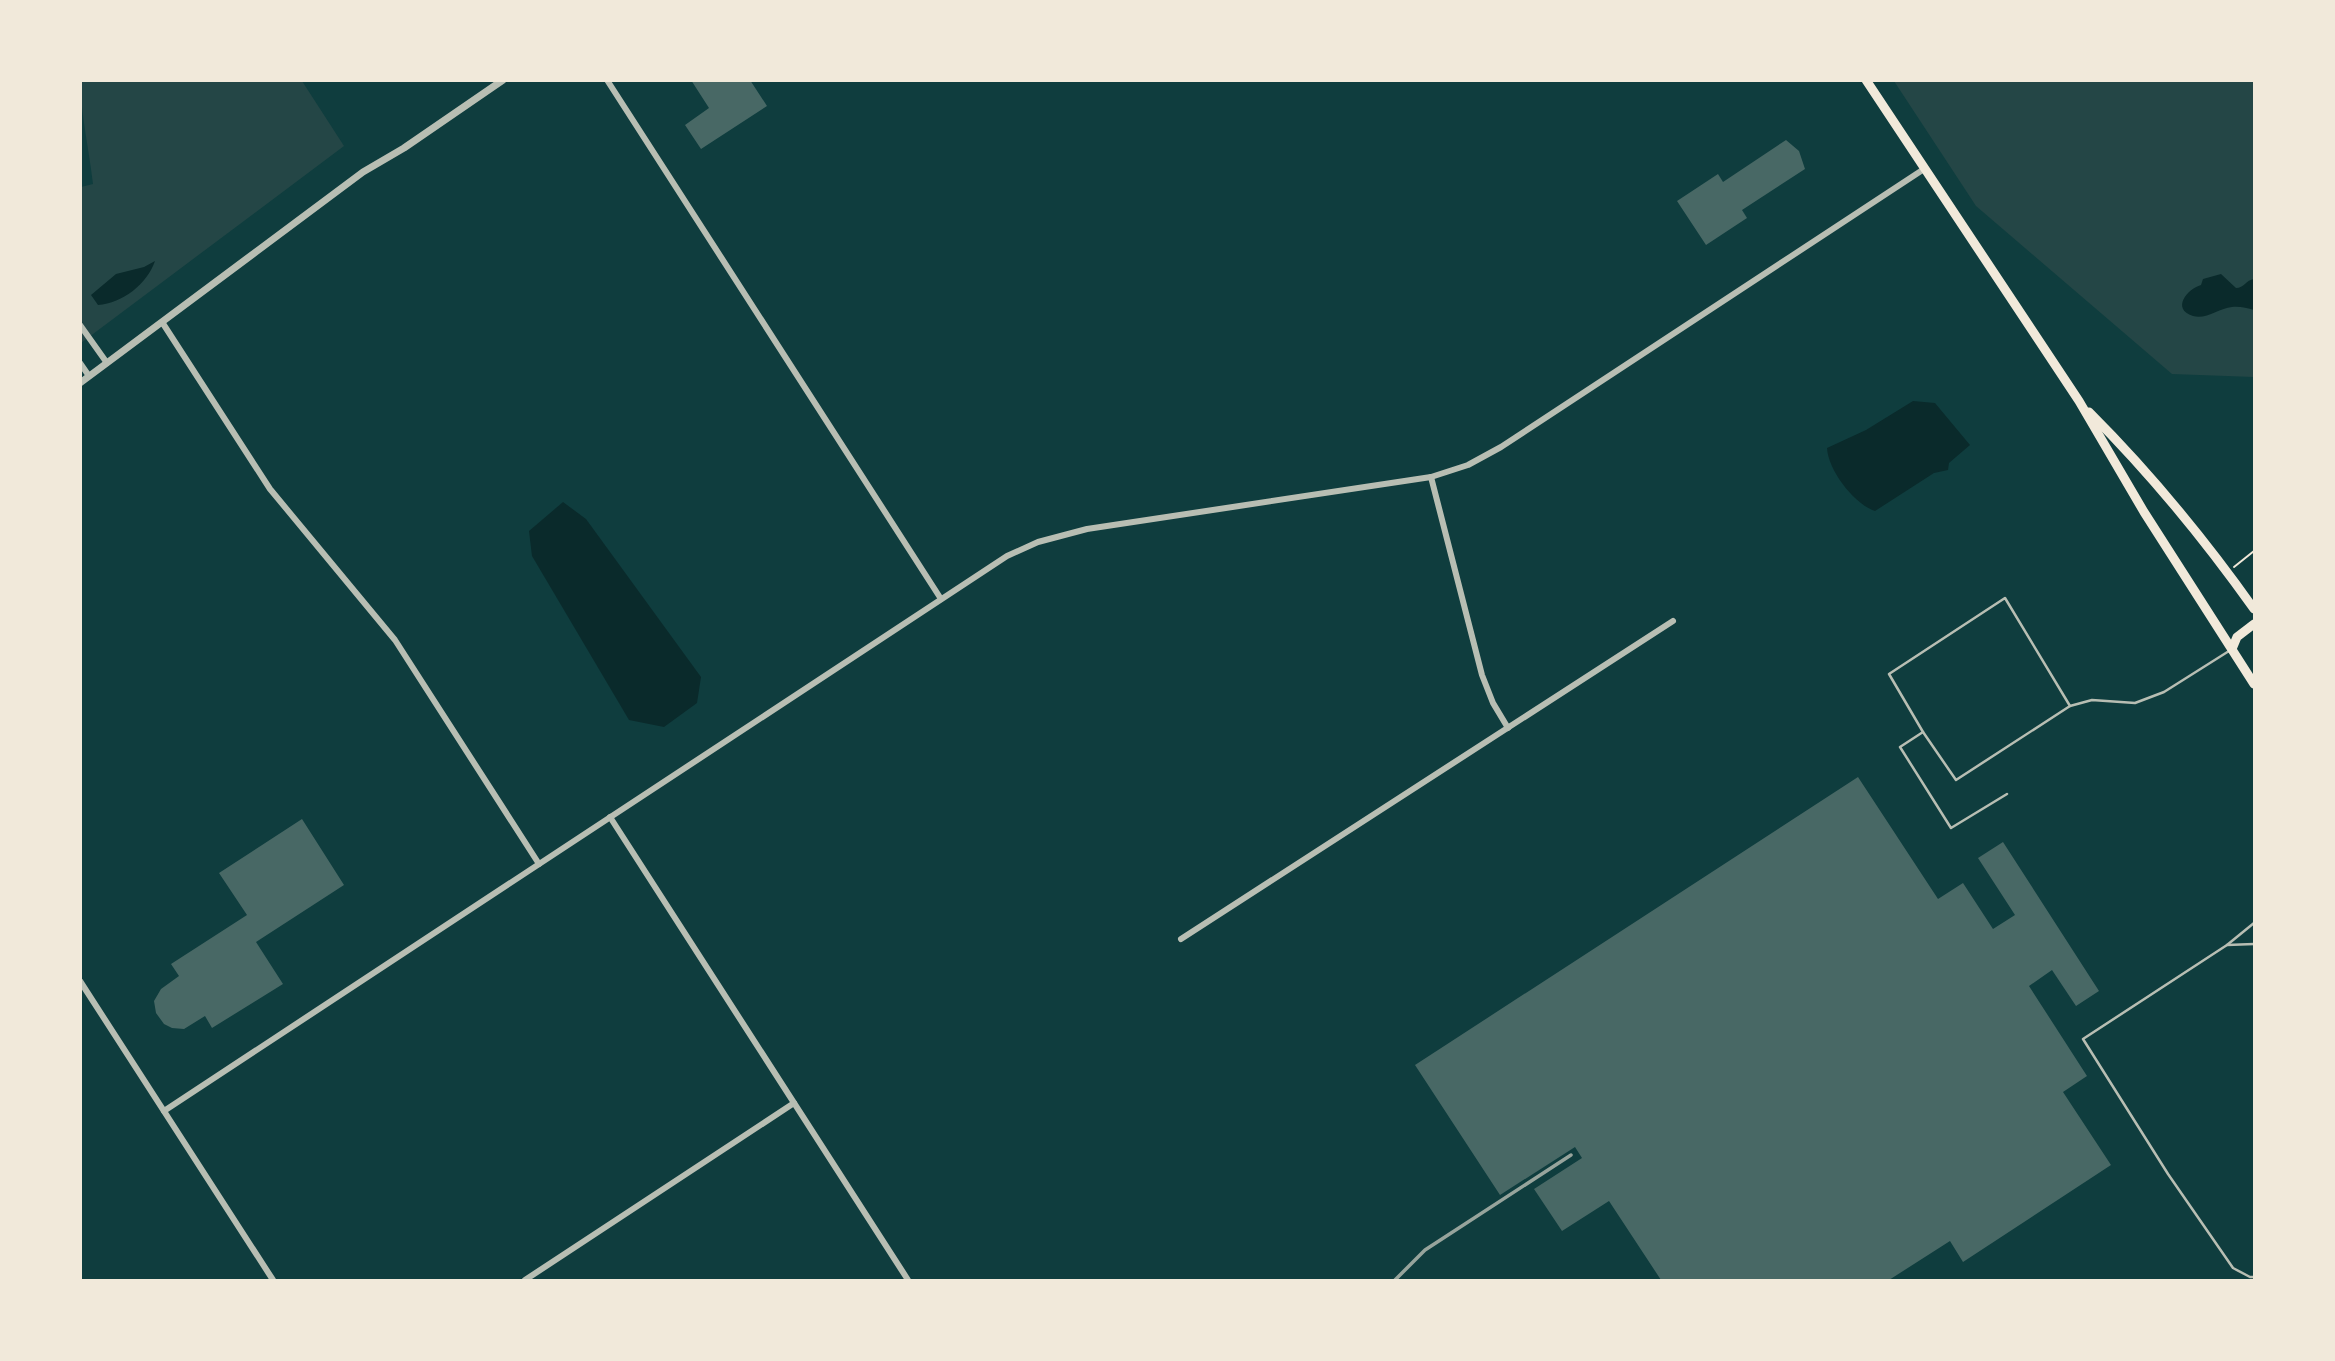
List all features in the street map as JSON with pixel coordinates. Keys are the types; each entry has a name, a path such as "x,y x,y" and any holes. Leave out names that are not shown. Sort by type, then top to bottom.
{"main road":[{"path":"1866,80 2078,401 2144,513 2255,684"},
{"path":"2078,401 2127,450 2255,609"},
{"path":"2232,649 2237,637 2255,624"}],"street":[{"path":"80,383 363,172 404,148 503,80"},
{"path":"607,80 941,599"},
{"path":"164,1111 1007,556 1065,534 1430,477 1468,465 1501,447 1924,169"},
{"path":"162,322 270,489 395,640 539,864"},
{"path":"80,325 107,363"},
{"path":"80,363 89,376"},
{"path":"1430,477 1482,675 1508,728"},
{"path":"1181,939 1673,621"},
{"path":"610,817 908,1280"},
{"path":"80,981 273,1280"},
{"path":"525,1280 794,1103"}],"lane":[{"path":"2070,706 2005,598 1889,674 1923,732 1956,780 2070,706 2092,700 2136,703 2164,692 2232,649"},
{"path":"1923,732 1900,747 1951,828 2007,794"},
{"path":"2255,923 2227,945 2084,1039 2168,1174 2233,1268 2255,1277"},
{"path":"2227,945 2255,944"}],"path":[{"path":"2228,573 2255,551"}],"shaded area":[{"path":"80,81 302,81 344,146 81,343 81,187 93,184"},
{"path":"1894,81 2254,81 2254,377 2172,374 1976,206"},
{"path":"155,261 140,285 116,301 98,305 91,295 116,274 144,267"},
{"path":"2221,274 2236,288 2254,279 2254,310 2232,307 2198,317 2186,313 2182,304 2187,295 2201,285 2203,279"},
{"path":"1913,401 1935,403 1970,445 1949,463 1948,470 1934,473 1875,511 1851,494 1837,476 1827,448 1866,430"},
{"path":"563,502 586,519 701,677 697,703 664,727 629,720 532,556 529,531"}],"building":[{"path":"691,80 750,80 767,106 701,149 685,125 709,108"},
{"path":"1786,140 1799,151 1805,169 1742,210 1747,218 1706,245 1677,201 1718,174 1723,182"},
{"path":"1858,777 1938,899 1963,883 1993,929 2015,915 1978,858 2003,842 2099,991 2076,1006 2052,970 2029,986 2087,1076 2063,1092 2111,1165 1963,1262 1950,1241 1889,1280 1661,1280 1609,1201 1562,1231 1534,1189 1582,1158 1575,1147 1500,1195 1415,1065"},
{"path":"302,819 344,885 256,942 283,984 212,1028 205,1016 184,1029 164,1024 156,1013 154,1001 161,989 179,976 171,964 247,915 219,873"}],"railway":[{"path":"1395,1280 1425,1250 1571,1155"}]}
